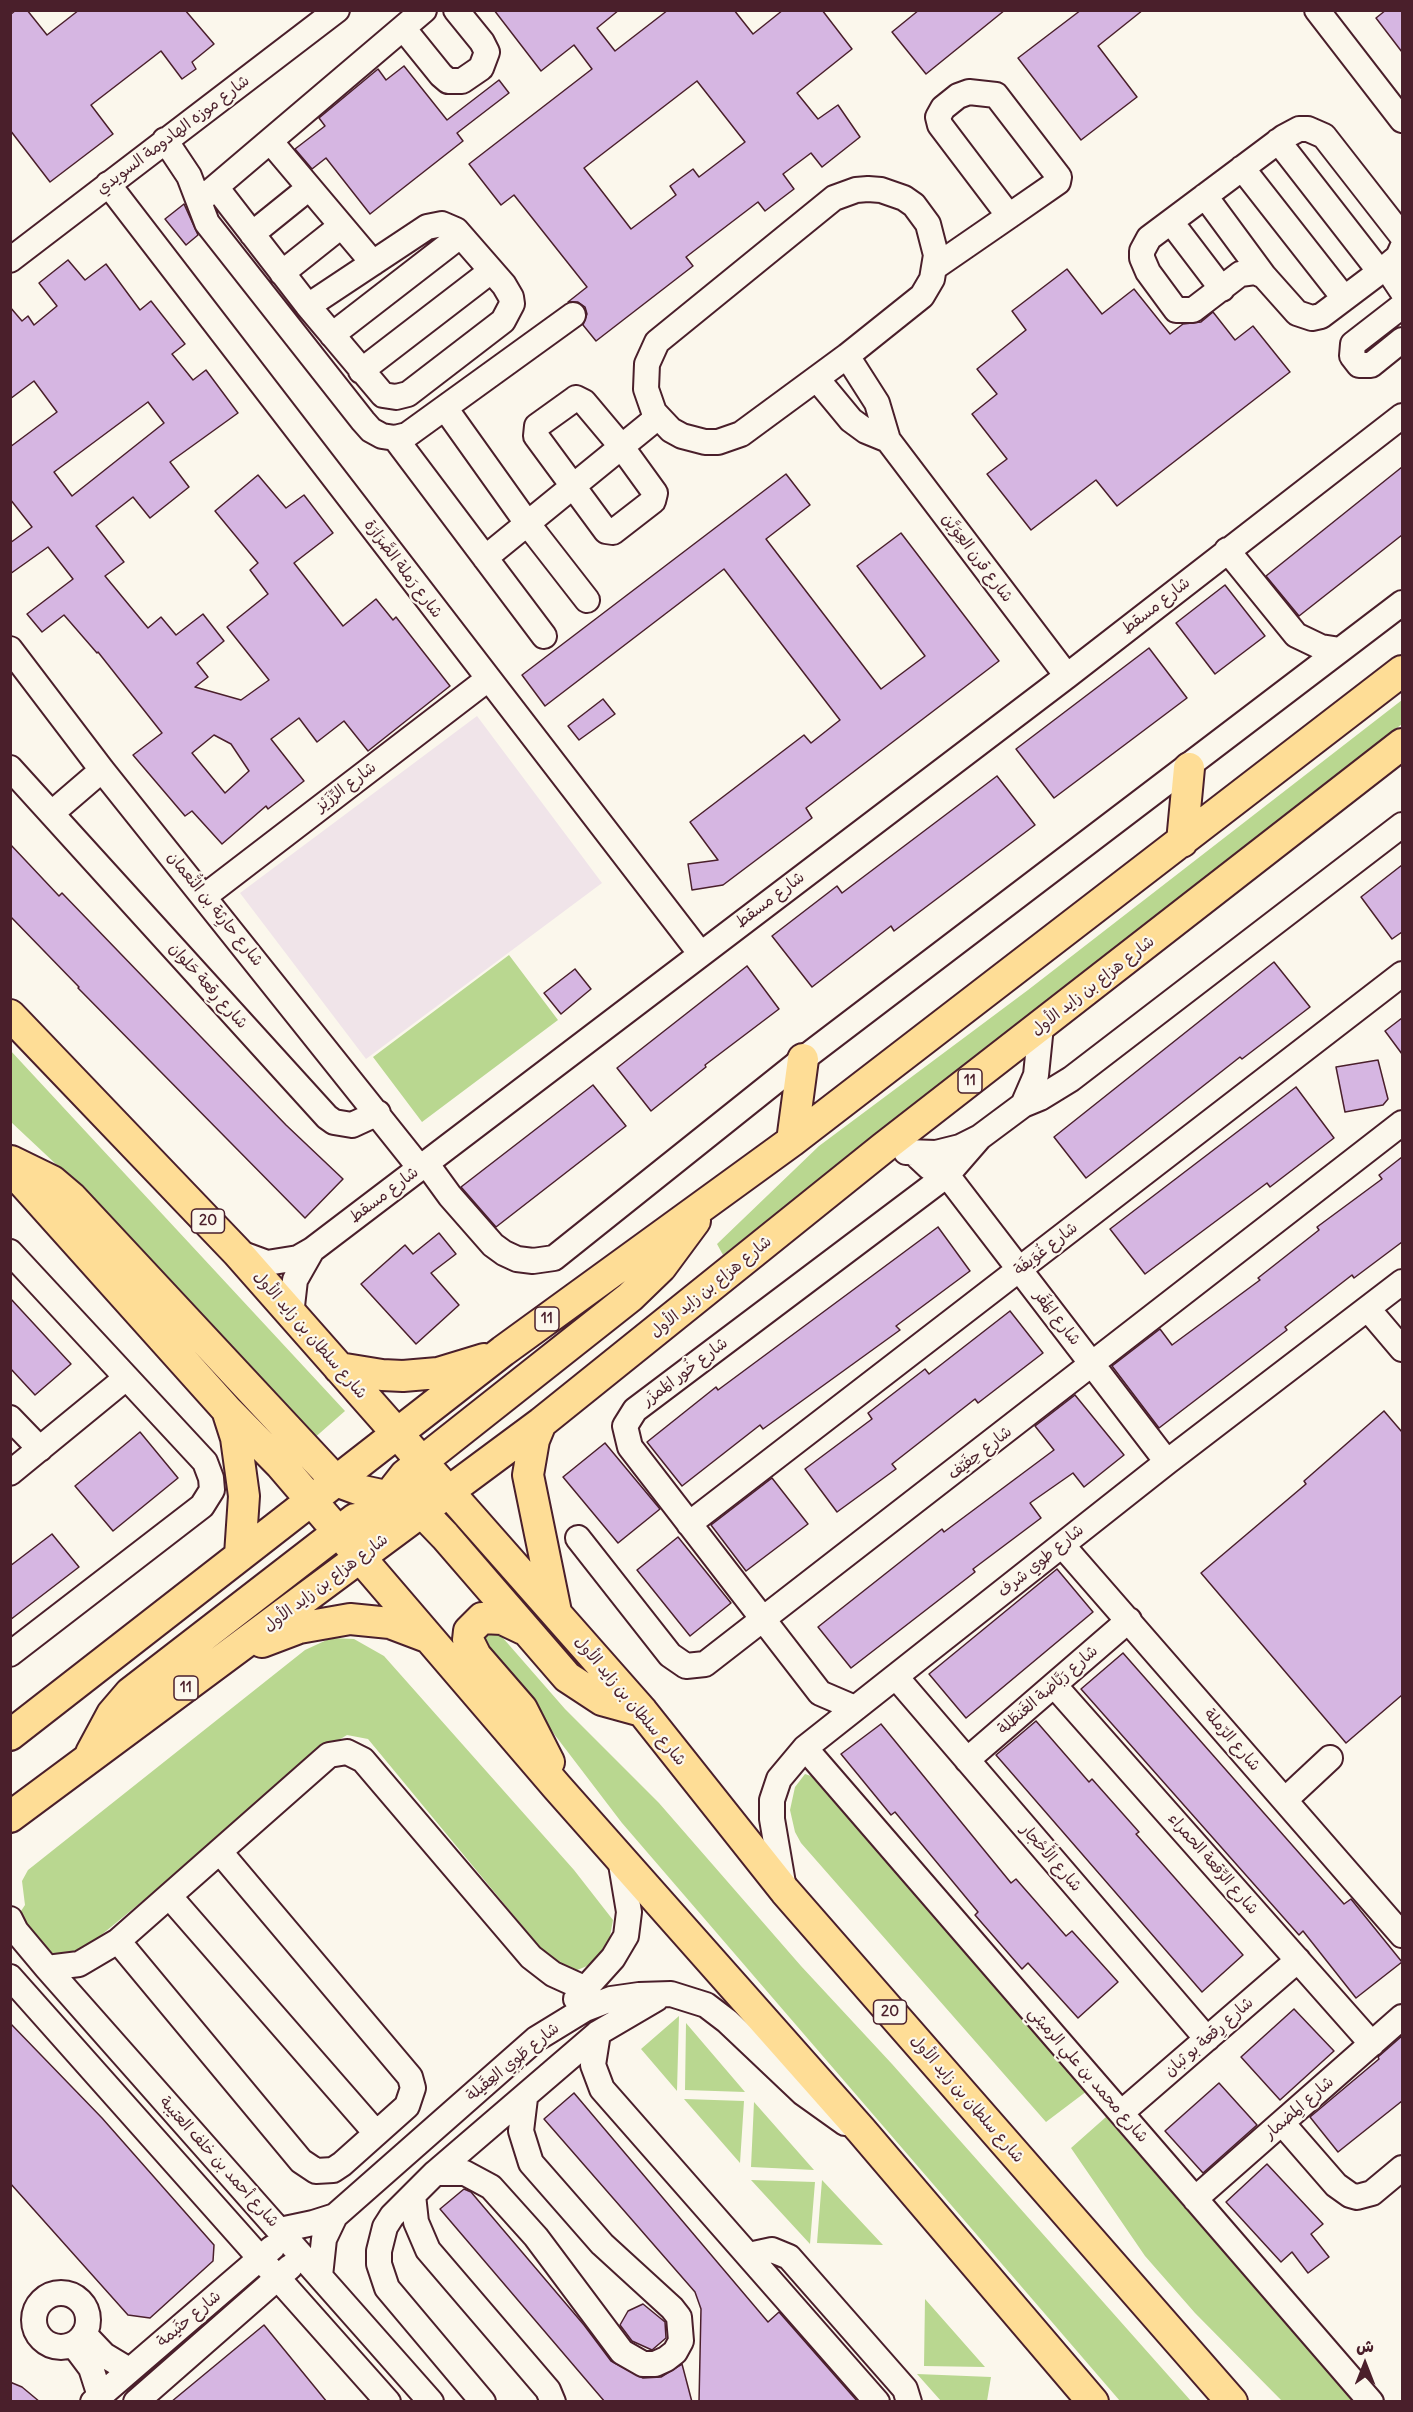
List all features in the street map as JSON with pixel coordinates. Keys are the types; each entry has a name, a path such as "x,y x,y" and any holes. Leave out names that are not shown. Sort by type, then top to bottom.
{"main road":[{"name":"11","path":"10,1735 503,1351 792,1140 1402,671"},
{"name":"شارع هزاع بن زايد الأول","path":"19,1811 541,1423 883,1148 1402,744"},
{"path":"1182,842 1189,768"},
{"name":"شارع سلطان بن زايد الأول","path":"10,1015 237,1252 642,1711 785,1891 1232,2402"},
{"path":"792,1140 803,1059"},
{"path":"10,1161 52,1181 72,1198 311,1457 336,1481 421,1511 567,1677 583,1690 621,1708 642,1711"},
{"path":"10,1168 311,1500 557,1787 861,2130 1093,2402"},
{"path":"87,1761 112,1714 130,1693 339,1532 405,1474 630,1297 682,1242 700,1208"},
{"path":"339,1368 382,1376 438,1373 472,1365 503,1351"},
{"path":"227,1410 236,1438 244,1496 240,1555"},
{"path":"541,1423 534,1440 528,1475 556,1615"},
{"path":"360,1557 389,1469 397,1435"},
{"path":"311,1500 356,1495 417,1497 447,1491"},
{"path":"525,1631 491,1616 474,1623 468,1640 476,1656 522,1708 542,1746 557,1787"},
{"path":"232,1654 299,1628 350,1619 390,1623 430,1638"}],"street":[{"name":"شارع موزه الهادومة السويدي","path":"10,260 336,10"},
{"path":"403,28 441,75 448,81 462,81 481,68 487,52 483,42 456,10"},
{"path":"1317,10 1402,120"},
{"path":"198,203 423,11"},
{"path":"935,267 1009,216 1058,182 1059,177 996,95 969,92 958,96 943,108 938,117 940,125 1009,216"},
{"path":"1264,276 1255,272 1245,272 1193,310 1182,312 1172,306 1142,258 1142,251 1149,238 1278,141 1299,129 1308,129 1324,136 1402,236"},
{"path":"165,140 189,176 207,223 371,430 394,438 407,435 573,315"},
{"path":"270,141 373,263"},
{"path":"1278,141 1402,291"},
{"path":"1242,168 1344,298"},
{"name":"شارع رَملة الصَّرَارَة","path":"108,184 700,953"},
{"path":"216,187 308,306 378,392 389,397 402,396 503,321 511,310 511,297 456,230 442,224 427,226 308,306"},
{"path":"252,234 309,188"},
{"path":"856,190 881,190 904,198 914,206 928,224 935,244 935,267 928,287 916,303 847,356 741,434 718,442 699,441 682,436 658,417 649,401 645,377 651,353 657,342 834,198 856,190"},
{"path":"1205,196 1264,276 1297,313 1306,318 1321,316 1383,270 1398,257 1402,248"},
{"path":"1171,222 1222,289"},
{"path":"282,273 341,226"},
{"path":"332,335 460,236"},
{"path":"361,371 491,271"},
{"path":"1402,306 1353,344 1352,356 1359,365 1371,365 1402,340"},
{"name":"شارع قرن العِوَيَّن","path":"847,356 877,403 888,440 1067,676"},
{"name":"شارع قرن العِوَيَّن","path":"817,379 851,420 866,431 888,440"},
{"path":"576,398 584,402 621,446 655,493 653,501 613,532 606,531 571,487 536,436 537,426 576,398"},
{"path":"445,408 527,523 587,600"},
{"name":"شارع مسقط","path":"237,1252 267,1263 298,1258 312,1250 1067,676 1402,416"},
{"path":"485,558 658,417"},
{"path":"394,438 544,636"},
{"path":"1227,550 1296,635 1321,647 1340,650"},
{"path":"803,1059 1189,768 1402,603"},
{"path":"1296,635 1298,654 1296,684"},
{"name":"شارع حارِثة بن النُّعمان","path":"10,649 102,770 378,1113 499,1249 517,1259 533,1261 554,1258 803,1059"},
{"name":"شارع الرِّزَيْز","path":"205,896 488,679"},
{"name":"شارع رِقعة حَلوان","path":"10,768 327,1117 352,1125 378,1113"},
{"path":"52,813 102,770"},
{"path":"883,1148 914,1154 948,1151 980,1137 1023,1105 1040,1098 1071,1079 1402,825"},
{"name":"شارع غُوَيفَة","path":"689,1524 1402,974"},
{"path":"1023,1105 1035,1075 1041,1026"},
{"name":"شارع حِفَيّف","path":"578,1538 670,1655 686,1666 705,1664 1094,1365 1402,1123"},
{"name":"شارع خُور المَمزَر","path":"825,1732 826,1719 820,1693 630,1447 625,1426 629,1417 947,1175 980,1137"},
{"path":"914,1154 929,1167 947,1175"},
{"name":"شارع المَقَر","path":"947,1175 1167,1462"},
{"name":"شارع مسقط","path":"291,1315 295,1280 312,1250"},
{"path":"10,1252 205,1462 211,1478 212,1490 202,1506 10,1654"},
{"name":"شارع طوي شرف","path":"785,1891 772,1819 772,1800 779,1779 789,1764 805,1748 1167,1462 1402,1282"},
{"path":"1368,1309 1402,1349"},
{"path":"10,1473 126,1378"},
{"path":"10,1418 40,1449"},
{"name":"شارع الرّملة","path":"1062,1545 1402,1935"},
{"name":"شارع رَبَّاضة الغَنطَلة","path":"967,1760 1129,1620"},
{"name":"شارع الأَحْجار","path":"896,1677 1207,2039"},
{"name":"شارع الرِّقعة الحمراء","path":"1054,1685 1372,2044"},
{"name":"شارع خُور المَمزَر","path":"820,1693 855,1708"},
{"name":"شارع محمد بن علي الرميثي","path":"805,1748 1371,2402"},
{"path":"47,1968 79,1964 118,1941 329,1755 347,1752 356,1755 531,1957 553,1974 586,1989"},
{"path":"1285,1800 1330,1758"},
{"path":"10,1834 19,1811"},
{"path":"118,1941 307,2166 316,2171 333,2170 407,2106 413,2088 410,2077 220,1852"},
{"path":"536,2039 586,1989 621,1947 626,1936 629,1912 620,1858"},
{"path":"170,1897 376,2133"},
{"name":"شارع أحمد بن خلف العتيبة","path":"10,1919 16,1930 47,1968 431,2402"},
{"name":"شارع رِقعة بو ثبان","path":"1120,2113 1298,1960"},
{"name":"شارع أحمد بن خلف العتيبة","path":"10,1977 388,2402"},
{"path":"483,2402 387,2288 382,2276 379,2251 385,2227 435,2173 598,2033 666,1994"},
{"name":"شارع طَوِي العِقَيلة","path":"283,2233 335,2216 536,2039 585,2009 611,2000 666,1994 706,2005 728,2021 803,2093 843,2122 861,2130"},
{"name":"شارع المِضمار","path":"1196,2199 1402,2018"},
{"path":"598,2033 593,2065 602,2090 878,2402"},
{"path":"435,2173 465,2173 491,2187 565,2274 622,2352 643,2364 666,2359 675,2352 681,2341 682,2329 679,2317 602,2244 531,2163 521,2131 525,2098"},
{"path":"1282,2123 1336,2185 1350,2195 1357,2197 1372,2193 1402,2168"},
{"path":"413,2195 416,2222 428,2250 548,2390 553,2402"},
{"name":"شارع طَوِي العِقَيلة","path":"320,2276 321,2251 335,2216"},
{"name":"شارع حثَيمة","path":"97,2399 261,2258 283,2233"},
{"path":"749,2254 772,2250 789,2257 905,2389 909,2402"},
{"name":"شارع حثَيمة","path":"140,2399 303,2256"},
{"path":"97,2399 91,2368 78,2339 127,2372 140,2399"}],"shaded area":[{"path":"477,716 602,883 366,1059 240,893"}],"green space":[{"path":"1402,700 1402,724 723,1255 717,1244 819,1146 1028,990"},
{"path":"509,955 558,1020 422,1122 373,1057"},
{"path":"10,1050 345,1411 312,1440 75,1182 11,1122"},
{"path":"496,1630 565,1709 659,1803 801,1966 892,2064 1191,2401 1120,2401 622,1823 477,1633"},
{"path":"331,1638 354,1639 384,1656 574,1870 613,1920 608,1947 587,1966 570,1973 557,1968 368,1739 347,1735 83,1950 75,1955 57,1957 50,1953 19,1914 25,1905 22,1881 28,1870 305,1650"},
{"path":"805,1774 811,1776 1087,2091 1046,2122 801,1843 795,1832 790,1810 795,1787"},
{"path":"679,2016 677,2091 641,2049"},
{"path":"686,2023 745,2092 685,2090"},
{"path":"684,2099 744,2101 740,2163"},
{"path":"754,2102 814,2170 751,2167"},
{"path":"1106,2117 1353,2401 1282,2401 1195,2313 1145,2256 1071,2148"},
{"path":"751,2180 815,2182 810,2244"},
{"path":"822,2180 883,2245 817,2243"},
{"path":"925,2299 985,2367 924,2366"},
{"path":"917,2374 991,2377 987,2401 941,2401"}],"building":[{"path":"16,10 27,10 47,35 79,10 185,10 214,44 192,62 196,69 182,79 161,51 91,105 113,134 50,182 10,130 10,15"},
{"path":"494,10 619,10 597,28 615,51 668,10 734,10 753,34 783,10 822,10 852,49 797,93 818,119 838,105 860,137 822,167 811,153 783,174 794,189 765,211 758,202 686,257 693,266 596,341 583,325 587,314 585,307 578,302 568,302 587,287 514,195 501,205 469,164 592,69 574,45 541,71","holes":["697,81 745,142 699,177 693,169 670,186 676,195 631,229 584,168"]},
{"path":"919,10 1005,10 926,74 892,32"},
{"path":"1081,10 1143,10 1098,46 1137,97 1081,140 1018,58"},
{"path":"1386,10 1402,10 1402,52 1376,18"},
{"path":"404,66 447,120 499,80 509,93 457,133 463,141 370,214 326,158 312,169 295,149 325,126 319,118 378,69 386,80"},
{"path":"184,204 198,235 186,245 165,219"},
{"path":"68,260 85,280 106,264 140,310 151,301 185,344 172,354 193,380 206,370 238,413 170,462 189,487 150,518 133,497 96,526 124,562 105,576 148,628 161,617 176,635 203,614 224,641 197,663 208,677 195,687 241,700 269,680 227,627 268,594 250,570 258,563 215,511 258,475 286,508 304,495 333,533 294,563 343,626 376,599 393,620 396,617 450,686 368,751 344,721 317,742 299,718 271,739 304,781 268,809 266,806 222,844 192,811 185,816 133,755 162,733 98,652 64,615 42,632 27,614 73,579 48,547 10,574 10,543 32,527 10,499 10,447 57,412 34,381 10,399 10,307 22,321 28,316 34,325 57,306 39,283","holes":["148,402 164,423 72,496 54,472","214,735 231,744 249,771 225,793 192,753"]},
{"path":"1067,269 1102,314 1134,289 1170,334 1183,324 1201,322 1213,312 1235,340 1253,326 1290,372 1117,506 1096,480 1031,530 987,474 1007,459 972,414 997,394 977,369 1026,330 1012,311"},
{"path":"1402,467 1402,535 1299,616 1266,576"},
{"path":"786,474 810,505 766,539 881,689 925,656 857,566 901,533 999,661 806,808 812,818 723,885 692,890 688,864 718,860 690,822 804,735 811,743 840,720 724,569 545,706 522,675"},
{"path":"1225,585 1265,636 1215,674 1176,623"},
{"path":"1149,648 1187,698 1054,798 1016,749"},
{"path":"603,699 615,714 579,740 568,726"},
{"path":"997,776 1035,825 894,931 891,926 812,987 772,936 837,886 842,893"},
{"path":"10,844 59,896 62,893 286,1125 343,1179 305,1218 10,916"},
{"path":"1402,865 1402,932 1392,939 1361,897"},
{"path":"1274,962 1310,1007 1242,1059 1240,1057 1086,1178 1054,1137"},
{"path":"747,966 779,1009 705,1065 706,1067 651,1111 617,1068"},
{"path":"575,969 591,989 561,1014 544,993"},
{"path":"1402,1018 1402,1054 1385,1031"},
{"path":"1378,1060 1388,1099 1383,1105 1345,1112 1336,1067"},
{"path":"593,1085 626,1126 496,1227 461,1187"},
{"path":"1296,1087 1334,1138 1270,1187 1267,1183 1145,1274 1110,1229"},
{"path":"1402,1157 1402,1242 1354,1278 1352,1275 1285,1327 1287,1330 1159,1428 1112,1366 1160,1329 1172,1345 1260,1280 1258,1278 1319,1230 1317,1227 1382,1179 1379,1175"},
{"path":"938,1227 970,1271 896,1326 900,1330 763,1429 760,1425 682,1486 647,1442 716,1387 718,1390"},
{"path":"439,1233 456,1254 431,1273 459,1305 416,1344 361,1284 405,1245 413,1254"},
{"path":"10,1298 71,1364 35,1395 10,1368"},
{"path":"1010,1311 1043,1353 978,1403 975,1399 892,1464 896,1469 837,1512 805,1469 872,1419 868,1413 925,1369 929,1374"},
{"path":"1075,1395 1124,1455 1084,1487 1073,1473 1030,1503 1041,1518 973,1569 975,1572 851,1668 818,1627 942,1529 944,1532 1054,1450 1035,1426"},
{"path":"1384,1411 1402,1432 1402,1695 1346,1743 1201,1573 1306,1484 1304,1481"},
{"path":"140,1432 178,1478 113,1531 75,1486"},
{"path":"605,1443 660,1509 618,1543 563,1477"},
{"path":"772,1478 808,1524 746,1571 711,1525"},
{"path":"52,1534 79,1567 10,1620 10,1566"},
{"path":"678,1537 731,1603 690,1636 637,1570"},
{"path":"1057,1569 1093,1612 966,1718 929,1674"},
{"path":"1123,1653 1344,1904 1351,1899 1402,1962 1356,1998 1303,1931 1299,1935 1081,1689"},
{"path":"1036,1721 1089,1782 1092,1779 1139,1832 1136,1834 1243,1955 1202,1992 996,1755"},
{"path":"881,1724 1011,1883 1016,1879 1066,1936 1072,1931 1118,1982 1078,2018 1028,1963 1022,1969 975,1915 978,1912 895,1812 891,1815 841,1754"},
{"path":"1294,2009 1334,2051 1280,2100 1241,2057"},
{"path":"10,2023 102,2118 214,2245 213,2261 150,2318 128,2315 10,2183"},
{"path":"1402,2036 1402,2101 1338,2152 1310,2117 1379,2059 1378,2057"},
{"path":"1219,2083 1257,2125 1203,2173 1165,2131"},
{"path":"574,2093 768,2322 779,2312 858,2402 699,2402 701,2309 695,2292 544,2119"},
{"path":"1267,2164 1323,2224 1311,2234 1329,2257 1308,2273 1292,2252 1281,2262 1226,2202"},
{"path":"464,2189 471,2192 584,2325 611,2361 643,2378 661,2377 682,2364 692,2402 605,2402 440,2209"},
{"path":"643,2304 665,2322 666,2338 652,2350 632,2341 620,2325 628,2311"},
{"path":"264,2325 327,2402 171,2402"},
{"path":"10,2382 22,2387 40,2402 10,2402"}]}
